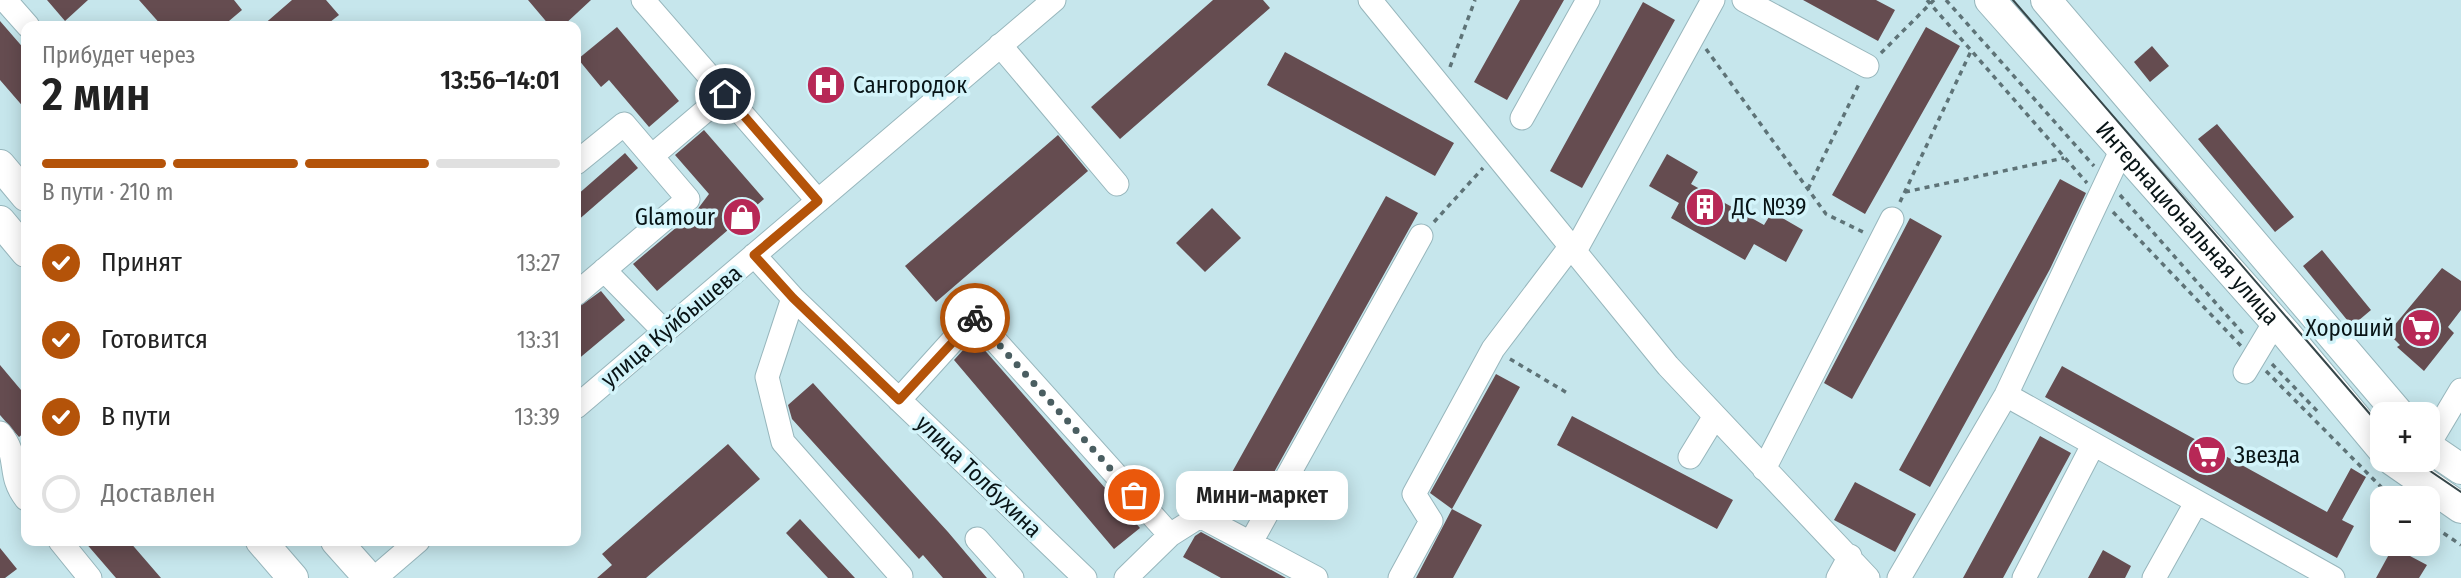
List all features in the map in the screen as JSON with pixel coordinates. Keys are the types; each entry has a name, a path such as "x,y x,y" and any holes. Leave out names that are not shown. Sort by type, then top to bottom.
{"main road":[{"name":"Интернациональная улица","path":"1990,0 2275,322 2370,435"},
{"name":"Интернациональная улица","path":"2046,0 2389,402"},
{"path":"0,165 21,190"},
{"path":"0,220 21,246"},
{"path":"2440,455 2461,469"},
{"path":"2414,472 2461,508"},
{"path":"265,546 293,578"},
{"path":"340,546 369,578"}],"street":[{"path":"643,0 818,201"},
{"name":"улица Куйбышева","path":"581,403 1054,0"},
{"path":"1370,0 1668,366 1868,578"},
{"path":"1522,118 1588,0"},
{"path":"1400,578 1431,521 1414,494 1493,349 1573,249 1713,0"},
{"path":"1744,0 1867,66"},
{"path":"3,1 23,21"},
{"path":"1000,45 1117,184"},
{"path":"652,156 725,94"},
{"path":"581,159 624,124 688,198 581,290"},
{"path":"1899,578 2006,396 2121,151"},
{"path":"1764,469 1892,219"},
{"path":"1251,542 1421,236"},
{"name":"улица Толбухина","path":"754,255 793,298 1085,578"},
{"path":"604,270 664,331"},
{"path":"793,298 767,377 783,442 901,576"},
{"path":"899,400 974,317 1170,535"},
{"path":"2252,360 2275,322"},
{"path":"2440,425 2461,390"},
{"path":"2006,396 2333,578"},
{"path":"1690,457 1715,415"},
{"path":"0,433 11,447 15,485 21,493"},
{"path":"2024,578 2093,445"},
{"path":"2154,578 2196,503"},
{"path":"1126,578 1170,535 1200,516 1316,578"},
{"path":"977,539 1012,578"},
{"path":"64,546 90,578"},
{"path":"375,578 412,546"},
{"path":"1838,578 1850,556"}],"path":[{"path":"1442,89 1475,0"},
{"path":"1946,0 2102,188 2252,360 2380,486"},
{"path":"1808,189 1867,66 1931,1 2064,158 2102,188 2252,360 2323,416"},
{"path":"1695,33 1826,214 1881,240"},
{"path":"1892,219 1971,51"},
{"path":"1421,236 1495,154"},
{"path":"1905,192 2064,158"},
{"path":"1493,349 1569,394"},
{"path":"2440,531 2461,545"}],"building":[{"path":"47,0 88,0 65,21"},
{"path":"139,0 234,0 242,10 229,21 158,21"},
{"path":"292,0 326,0 339,15 331,21 268,21"},
{"path":"528,0 591,0 568,21 546,21"},
{"path":"1213,0 1263,0 1270,8 1120,139 1091,107"},
{"path":"1520,0 1564,0 1507,100 1474,82"},
{"path":"1803,0 1876,0 1895,10 1878,41"},
{"path":"1643,2 1675,20 1582,188 1550,171"},
{"path":"0,21 21,45 21,104 0,80"},
{"path":"617,27 679,101 649,127 609,80 601,87 581,63 581,57"},
{"path":"1926,27 1960,46 1865,214 1832,195"},
{"path":"2152,46 2169,66 2150,82 2134,62"},
{"path":"1285,52 1454,143 1435,176 1267,85"},
{"path":"2217,124 2294,217 2275,232 2198,139"},
{"path":"704,130 764,199 657,291 633,264 697,210 709,194 675,155"},
{"path":"1058,135 1088,171 936,302 905,266"},
{"path":"625,153 638,168 581,218 581,192"},
{"name":"ДС №39","path":"1667,154 1698,172 1691,184 1764,225 1772,212 1803,230 1786,262 1754,244 1745,260 1671,218 1679,203 1649,186"},
{"path":"2060,179 2086,193 2050,269 1930,487 1899,470"},
{"path":"1386,196 1418,213 1258,501 1226,483"},
{"path":"1212,208 1241,238 1205,272 1176,243"},
{"path":"1910,218 1942,236 1852,399 1824,383"},
{"path":"2322,250 2371,310 2352,326 2303,266"},
{"path":"2442,268 2461,281 2461,310 2448,327 2454,333 2424,371 2397,347 2400,345 2388,333"},
{"path":"601,291 625,320 581,357 581,305"},
{"path":"974,338 1140,528 1114,549 954,360"},
{"path":"0,365 21,390 21,435 19,437 0,415"},
{"path":"2062,366 2327,512 2351,468 2366,477 2342,520 2354,526 2337,558 2045,397"},
{"path":"1496,374 1520,387 1452,509 1430,493"},
{"path":"813,383 987,578 943,578 923,555 919,559 792,419 788,405"},
{"path":"1572,416 1733,500 1717,529 1557,445"},
{"path":"2040,436 2071,453 2003,578 1963,578"},
{"path":"728,444 760,479 646,578 597,578 612,565 602,554"},
{"path":"1855,482 1916,514 1895,552 1834,520"},
{"path":"1452,509 1482,525 1453,578 1416,578"},
{"path":"800,519 855,578 828,578 786,533"},
{"path":"1201,532 1286,578 1221,578 1183,557 1195,536"},
{"path":"88,546 133,546 161,578 116,578"},
{"path":"0,548 17,569 5,578 0,578"},
{"path":"2103,550 2131,566 2125,578 2088,578"},
{"path":"2388,556 2410,556 2427,565 2419,578 2376,578"}],"tram line":[{"path":"2013,0 2370,414"},
{"path":"2432,472 2461,492"}],"way so far":[{"path":"975,318 1134,495"}],"place":[{"name":"Сангородок","path":"826,85"},
{"name":"ДС №39","path":"1705,207"},
{"name":"Glamour","path":"742,217"},
{"name":"Хороший","path":"2421,328"},
{"name":"Звезда","path":"2207,455"},
{"name":"Мини-маркет","path":"1134,495"}],"route":[{"path":"725,94 818,201 754,255 793,298 899,400 975,318"}]}
